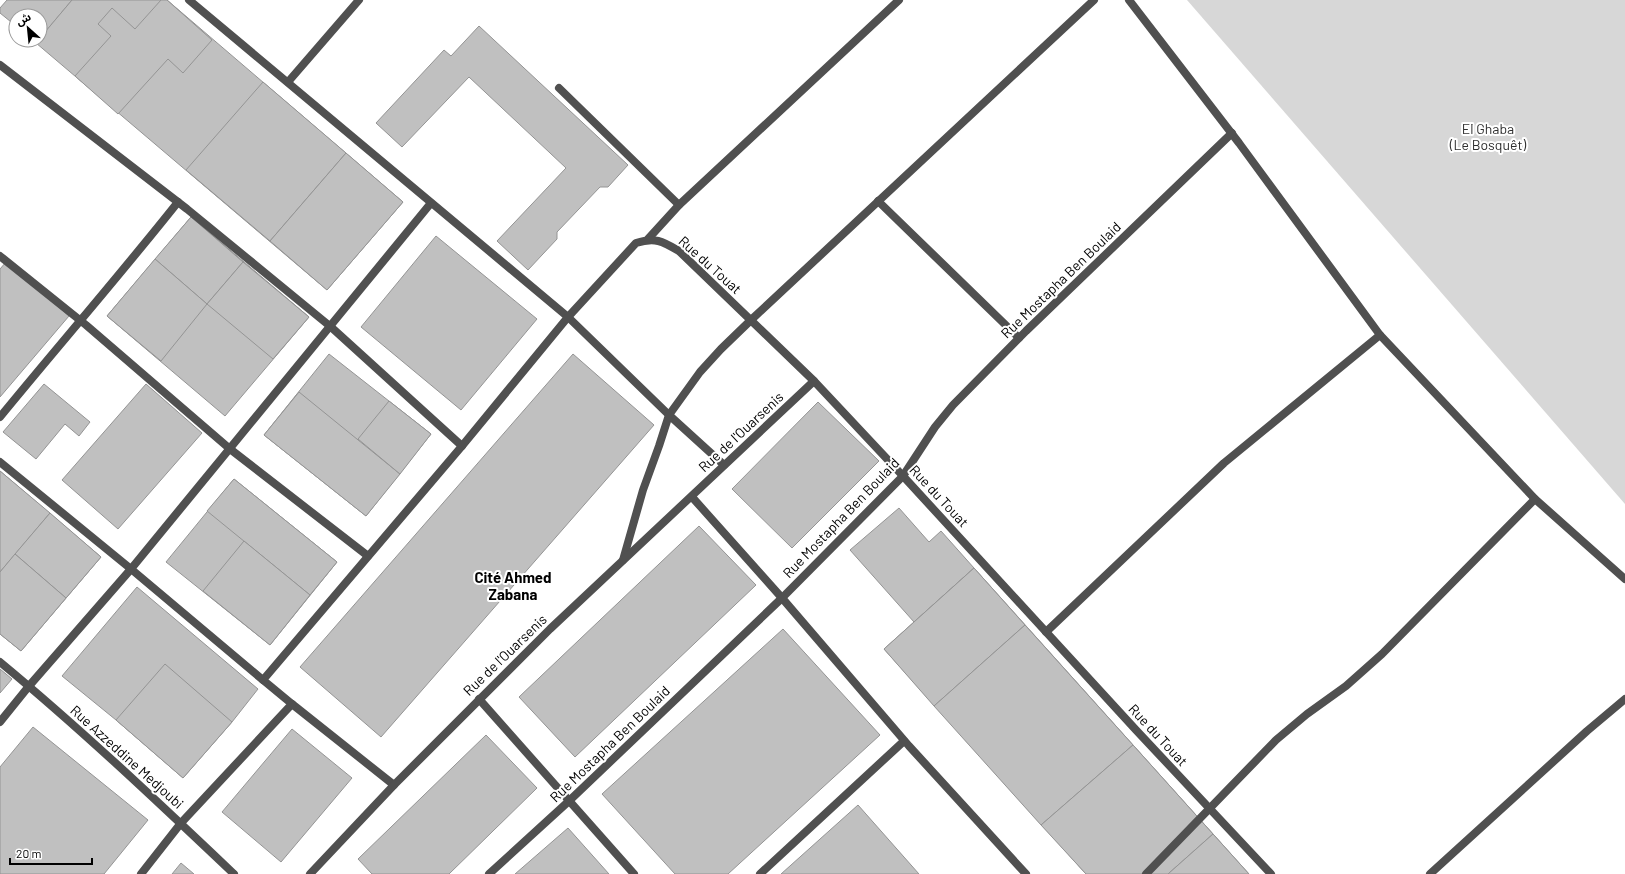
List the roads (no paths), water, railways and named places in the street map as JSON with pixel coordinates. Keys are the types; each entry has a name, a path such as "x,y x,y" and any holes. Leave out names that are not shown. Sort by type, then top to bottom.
{"street":[{"path":"189,0 568,317 669,415 724,465"},
{"path":"288,82 359,0"},
{"path":"263,680 462,446 568,317 636,243 648,239 679,205 899,0"},
{"path":"623,560 643,490 669,415 700,372 751,320 1094,0"},
{"path":"1129,0 1232,133 1380,335 1535,499 1625,579"},
{"path":"0,65 178,202 331,327 462,446"},
{"path":"559,88 679,205"},
{"name":"Rue Mostapha Ben Boulaid","path":"489,874 569,801 782,598 903,476 935,427 953,405 1019,338 1232,133"},
{"path":"878,201 1019,338"},
{"path":"0,417 125,268 178,202"},
{"path":"0,722 29,686 131,569 331,327 431,203"},
{"name":"Rue du Touat","path":"648,239 665,243 679,251 814,382 903,476 1271,874"},
{"path":"0,256 80,320 230,449 368,556"},
{"path":"1046,632 1224,463 1380,335"},
{"name":"Rue de l'Ouarsenis","path":"310,874 394,785 479,699 623,560 814,382"},
{"path":"0,462 131,569 292,704 394,785"},
{"path":"692,497 782,598 904,741 1026,874"},
{"path":"1146,874 1276,740 1307,714 1346,686 1382,654 1535,499"},
{"name":"Rue Azzeddine Medjoubi","path":"0,662 29,686 181,823 234,874"},
{"path":"479,699 634,874"},
{"path":"1430,874 1587,731 1625,699"},
{"path":"141,874 181,823 292,704"},
{"path":"760,874 904,741"}],"district":[{"name":"Cité Ahmed Zabana","path":"513,586"}],"park label":[{"name":"El Ghaba (Le Bosquêt)","path":"1488,138"}]}
